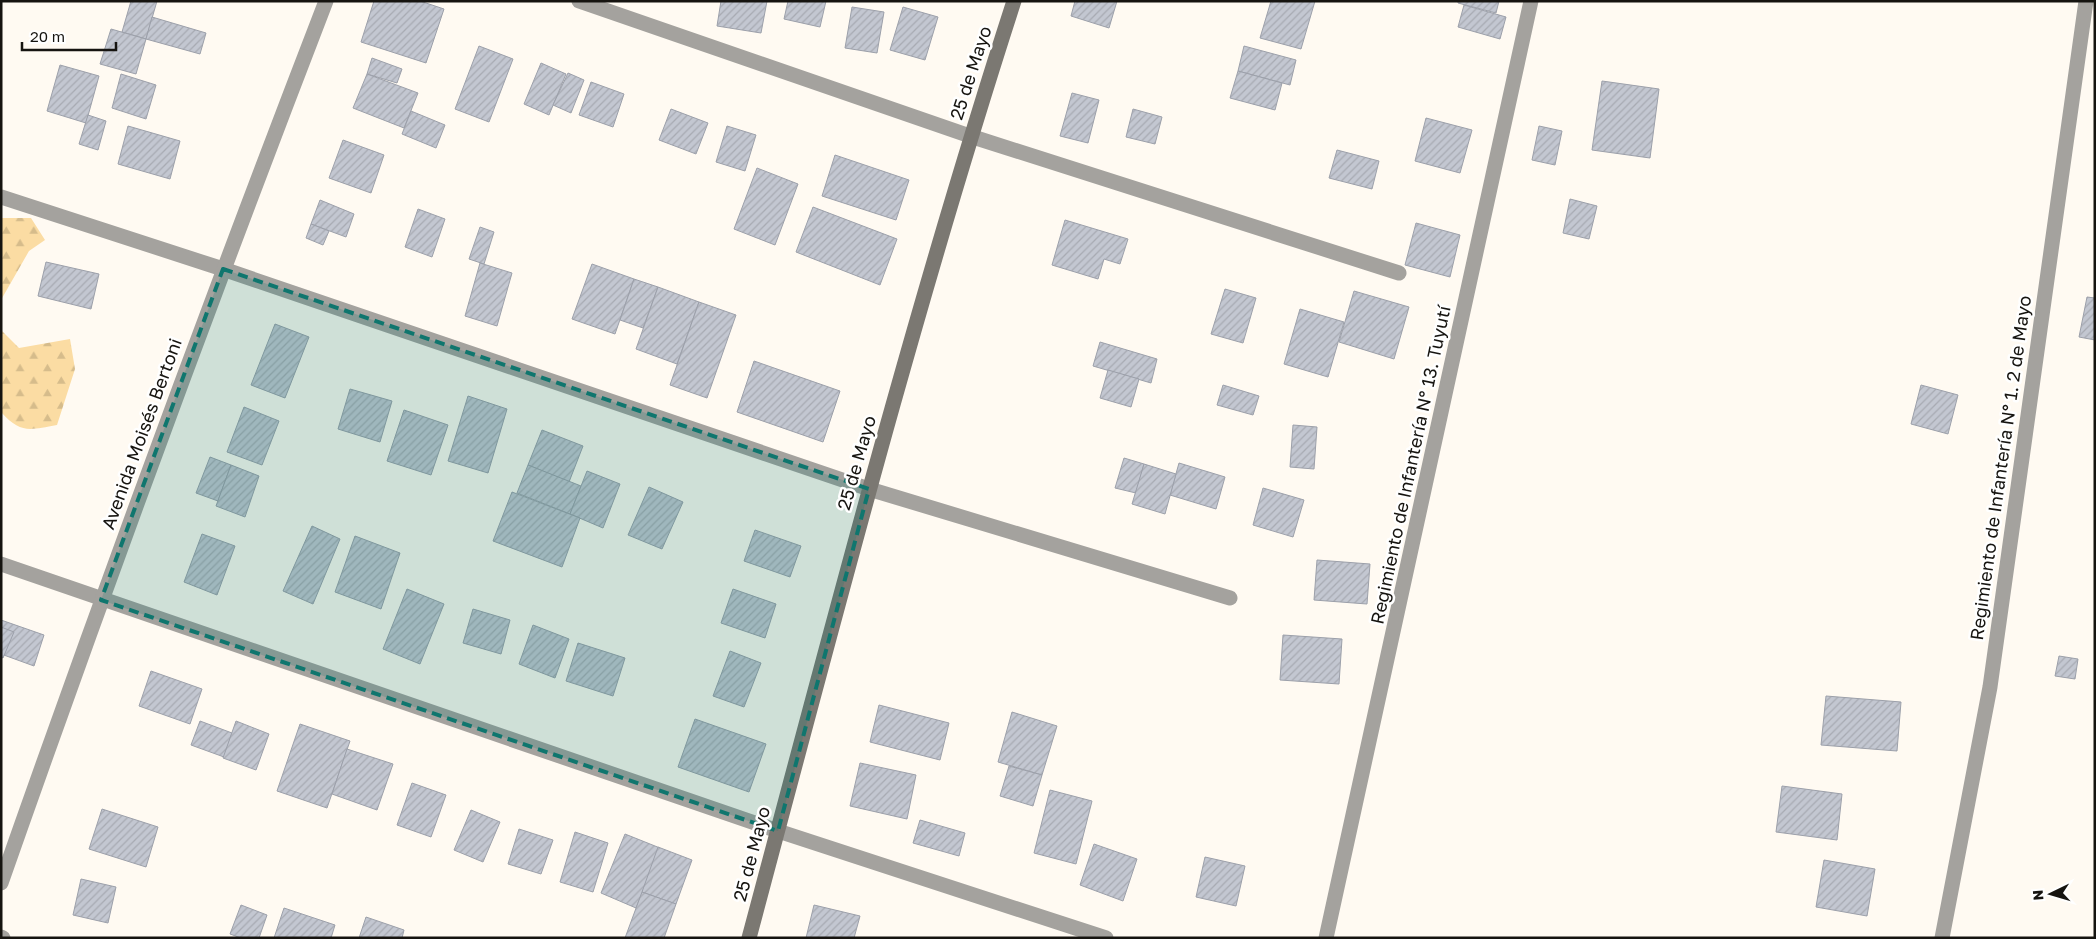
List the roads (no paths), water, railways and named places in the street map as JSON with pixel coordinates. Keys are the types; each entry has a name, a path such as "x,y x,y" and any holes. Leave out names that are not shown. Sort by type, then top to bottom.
{"street":[{"name":"Avenida Moisés Bertoni","path":"1,883 101,600 222,269 326,1"},
{"path":"579,1 970,136 1398,272"},
{"name":"25 de Mayo","path":"749,938 869,489 970,136 1014,1"},
{"name":"Regimiento de Infantería N° 13. Tuyutí","path":"1326,938 1531,1"},
{"name":"Regimiento de Infantería N° 1. 2 de Mayo","path":"1942,938 1990,687 2086,1"},
{"path":"1,197 222,269 869,489 1230,598"},
{"path":"1,564 101,600 778,831 1106,938"}]}
